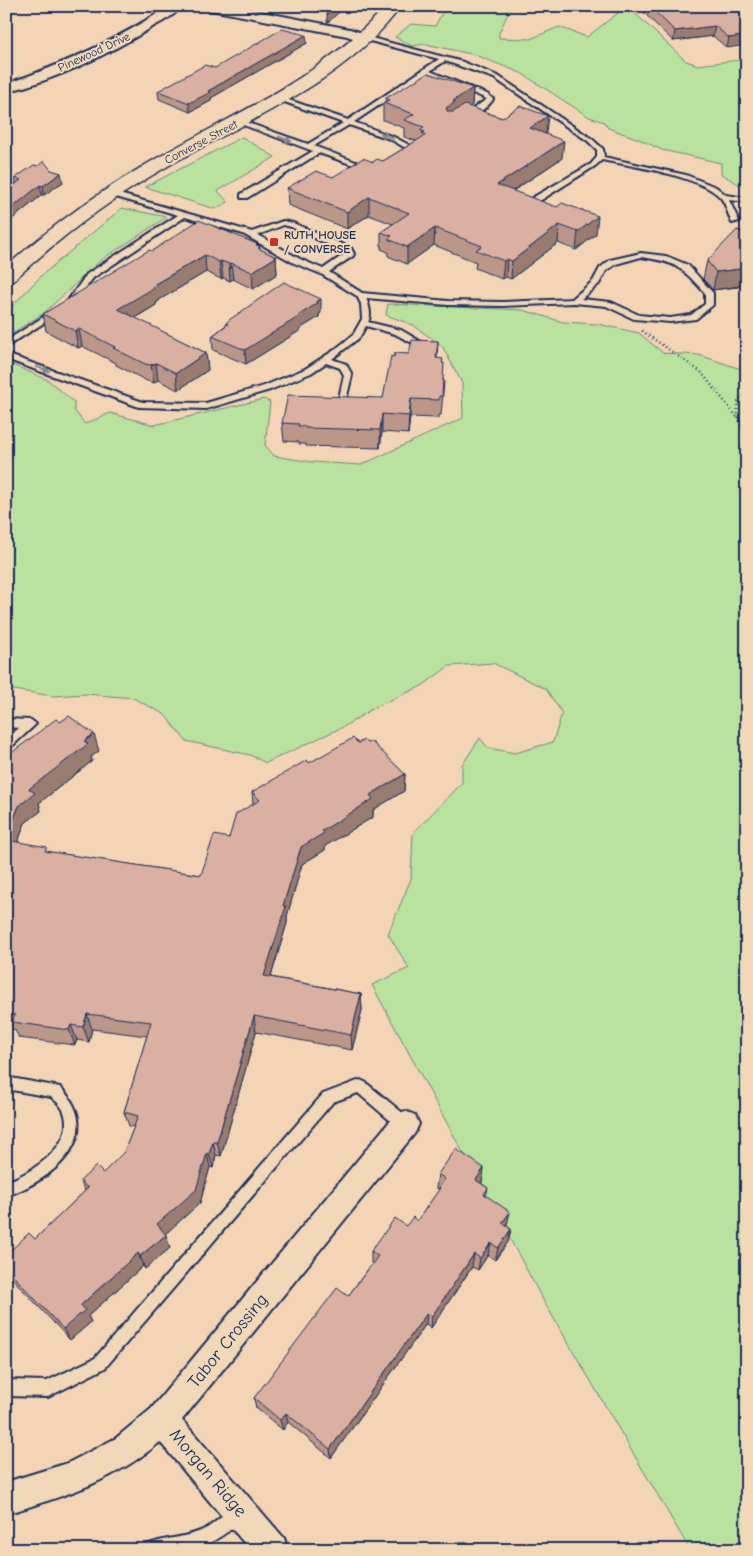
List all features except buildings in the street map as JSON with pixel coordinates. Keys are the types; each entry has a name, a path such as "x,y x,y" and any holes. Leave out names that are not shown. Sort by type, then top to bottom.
{"main road":[{"name":"Converse Street","path":"6,277 62,229 112,193 170,158 281,99 329,67 364,38 394,6"}],"street":[{"name":"Pinewood Drive","path":"6,88 87,57 139,30 177,6"},
{"path":"211,6 334,30 364,38"},
{"name":"Tabor Crossing","path":"6,1498 74,1478 127,1449 162,1420 405,1124"},
{"name":"Morgan Ridge","path":"162,1420 272,1550"}],"lane":[{"path":"364,38 461,63 496,77 590,140 600,149 601,158"},
{"path":"308,147 350,122 443,58"},
{"path":"425,70 485,95 490,99 488,103 457,121"},
{"path":"281,99 350,122 392,138 407,146 408,154 402,161 395,164"},
{"path":"240,122 366,168 376,169"},
{"path":"244,196 318,151"},
{"path":"601,158 690,180 712,188 724,197 735,221"},
{"path":"535,200 574,178 601,158"},
{"path":"112,193 230,227 252,236 297,261 324,272 360,295 448,303 502,304 574,300 608,304 638,317 670,320 693,317 709,305 709,293 685,266 663,258 641,255 613,262 603,270 596,282 574,300"},
{"path":"724,197 747,200"},
{"path":"6,345 74,300 90,276 184,214"},
{"path":"252,236 283,223 293,225 348,250 350,254 324,272"},
{"path":"6,356 142,405 206,406 267,388 308,371 326,360 356,336 364,323 366,319 365,304 360,295"},
{"path":"364,323 398,332 419,343"},
{"path":"326,360 343,366 348,374 344,398"},
{"path":"6,724 31,724 6,745"},
{"path":"6,1083 56,1091 71,1113 72,1124 71,1135 62,1152 28,1180 6,1189"},
{"path":"6,1388 48,1389 100,1363 328,1098 360,1086 405,1124"},
{"path":"155,1550 182,1545 211,1534 240,1512"}],"path":[{"path":"638,317 637,324 644,332 701,372 737,416 747,436"},
{"path":"737,416 738,398 747,393"}],"green space":[{"path":"446,6 481,6 510,9 499,33 499,38 530,39 559,27 587,37 618,13 615,6 627,6 686,61 698,65 747,59 747,189 721,174 721,163 662,150 639,139 608,128 604,122 589,117 521,73 475,55 426,44 412,46 395,37 411,24 435,26"},
{"path":"242,137 275,157 218,191 228,202 215,209 145,187"},
{"path":"122,208 167,217 101,260 44,313 6,337 6,312 42,275"},
{"path":"388,304 523,310 563,322 598,324 639,333 663,353 699,355 747,371 747,1550 690,1550 543,1300 372,985 409,968 388,934 411,879 413,833 462,783 462,765 480,738 488,748 515,753 553,742 562,713 546,689 493,663 449,666 422,686 375,707 345,726 266,763 250,755 186,741 164,714 133,698 86,694 53,696 14,690 6,698 6,362 48,380 74,402 74,410 85,424 110,413 154,425 264,399 270,402 265,445 274,456 312,462 361,465 463,418 462,383 442,346 413,325 386,315"}],"place":[{"name":"RUTH HOUSE / CONVERSE","path":"274,242"}]}
